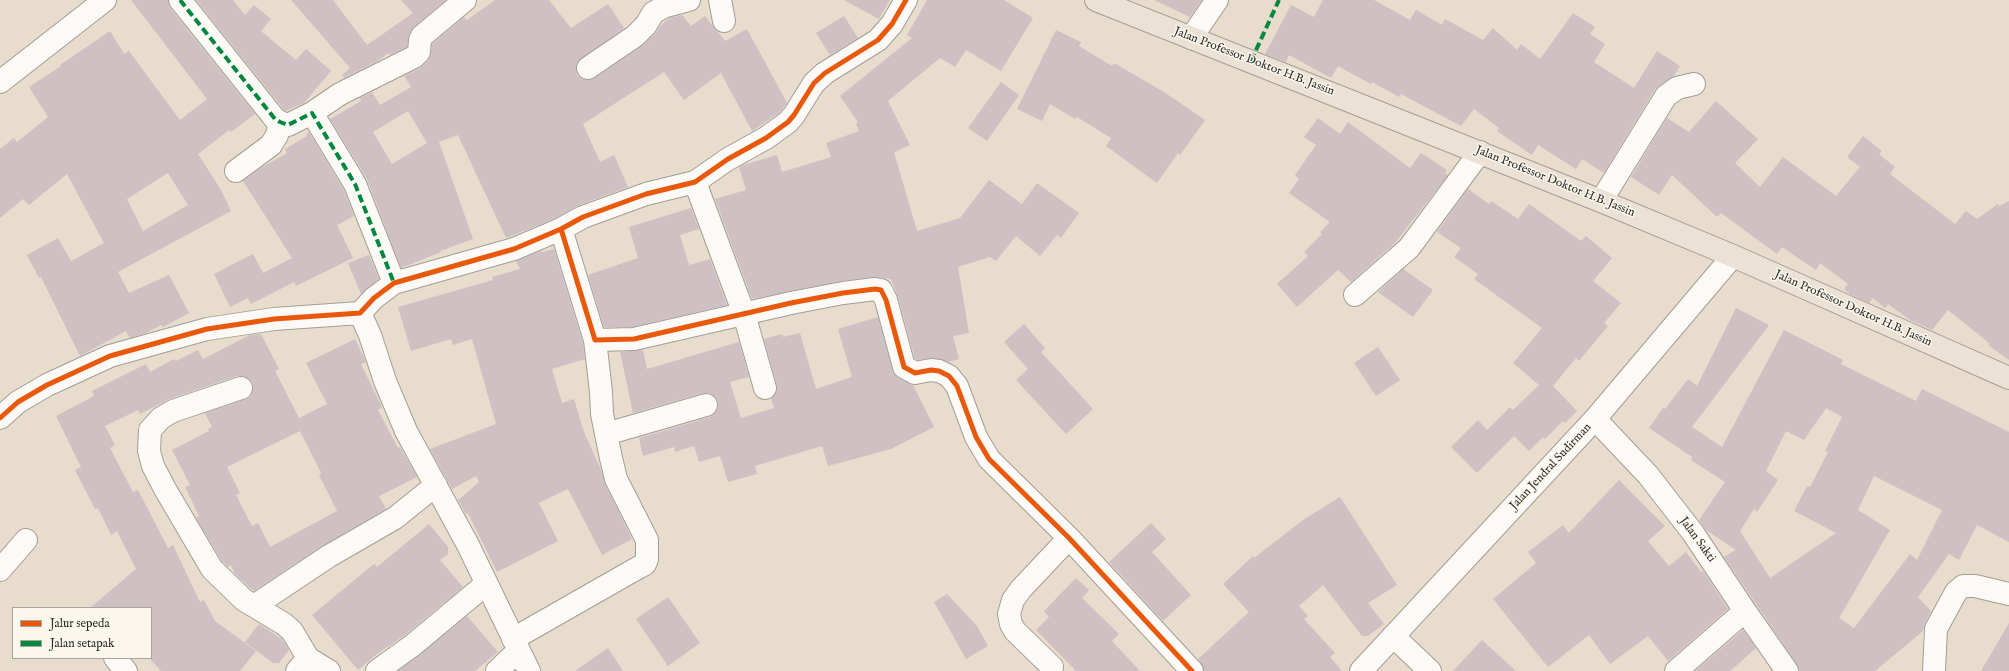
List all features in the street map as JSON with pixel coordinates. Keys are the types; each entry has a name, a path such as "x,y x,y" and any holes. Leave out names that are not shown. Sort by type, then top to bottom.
{"highway":[{"name":"Jalan Professor Doktor H.B. Jassin","path":"1096,0 1601,201 1733,256 2009,378"}],"street":[{"path":"0,82 104,0"},
{"path":"180,0 268,110 280,122 288,125 312,113 340,94 414,57 419,52 420,40 422,36 465,0"},
{"path":"588,68 635,36 646,25 653,14 663,7 689,0"},
{"path":"720,0 724,21"},
{"path":"0,418 18,402 47,385 110,356 207,329 274,319 360,313 374,298 394,283 514,249 561,229 584,217 628,201 695,182 728,159 766,138 788,122 814,83 825,73 878,40 892,24 906,0"},
{"path":"1191,38 1217,0"},
{"path":"1601,201 1666,96 1677,88 1694,84"},
{"path":"312,113 355,184 394,283"},
{"path":"236,171 271,145 277,135 280,122"},
{"path":"1355,295 1409,248 1480,152"},
{"path":"695,182 744,314 765,388"},
{"path":"497,671 516,645 645,564 647,559 647,540 616,479 602,414 602,392 596,340 561,229"},
{"name":"Jalan Jendral Sudirman","path":"1360,671 1595,419 1733,256"},
{"path":"596,340 634,339 843,293 875,289 881,290 886,300 904,367 915,373 931,370 939,371 949,376 957,386 976,437 989,459 1069,538 1192,671"},
{"path":"360,313 400,417 412,443 468,545 530,671"},
{"path":"241,388 173,411 155,423 150,430 148,440 153,466 212,569 231,590 254,606 271,615 292,631 302,665 329,671"},
{"path":"606,434 706,405"},
{"name":"Jalan Sakti","path":"1595,419 1662,492 1697,538 1744,611 1787,671"},
{"path":"254,606 329,556 395,518 436,485"},
{"path":"1052,667 1016,632 1011,624 1009,614 1013,600 1021,589 1069,538"},
{"path":"0,570 26,540"},
{"path":"377,671 413,645 486,584"},
{"path":"1934,671 1936,629 1956,592 1963,586 1975,586 2009,594"},
{"path":"1676,671 1744,611"},
{"path":"1393,636 1430,671"},
{"path":"116,659 126,671"}],"building":[{"path":"131,0 168,0 170,8 255,114 231,132 229,130 198,154 221,190 231,211 118,272 129,293 169,275 189,313 163,327 161,325 146,333 130,338 126,331 80,356 41,277 39,278 27,255 58,238 71,261 104,243 67,174 29,205 23,199 0,218 0,149 14,138 17,142 48,117 29,87 110,31 124,54 129,51 180,120 207,99","holes":["168,173 188,205 143,231 127,199"]},
{"path":"196,0 233,0 245,15 254,5 271,19 261,31 296,60 306,49 331,71 304,103 285,111"},
{"path":"291,0 333,0 367,45 413,13 401,0 446,0 414,27 409,35 407,47 390,55 388,53 378,61 344,78 342,75 350,68"},
{"path":"495,0 549,0 571,28 608,4 624,28 577,62 577,75 582,79 589,80 595,78 642,46 669,18 682,15 691,26 705,16 725,41 747,29 787,103 779,113 752,131 721,73 684,100 664,72 583,124 600,162 614,155 628,187 579,205 556,218 506,238 458,135 439,142 473,239 401,268 367,179 330,119 361,101 360,98 372,92 380,105 411,87 404,76 420,68 428,61 432,44 464,17 467,20","holes":["408,111 427,143 392,164 373,132"]},
{"path":"844,0 890,0 879,19"},
{"path":"927,0 1004,0 1033,18 1001,71 966,50 955,67 940,58 888,101 910,145 894,152 917,231 960,218 989,180 1022,204 1037,183 1079,213 1061,238 1057,235 1040,256 1016,236 996,261 990,257 958,267 969,333 953,336 959,359 948,362 933,358 915,359 898,297 891,279 874,277 841,281 752,299 715,199 746,190 739,167 743,165 777,155 782,172 831,157 826,143 859,131 856,124 858,122 840,96 912,38 907,35"},
{"path":"1154,0 1202,0 1190,17"},
{"path":"1323,0 1374,0 1410,20 1416,10 1442,25 1445,19 1483,40 1493,28 1517,50 1521,44 1540,59 1573,13 1595,27 1590,34 1605,44 1594,62 1634,88 1657,51 1680,66 1674,76 1655,89 1604,173 1582,159 1576,169 1538,145 1532,155 1497,131 1499,128 1474,109 1461,126 1401,94 1399,97 1338,66 1331,78 1289,55 1286,62 1265,54 1291,5 1314,17"},
{"path":"844,16 858,38 830,55 816,33"},
{"path":"1056,30 1081,42 1079,46 1112,66 1114,63 1164,92 1205,120 1180,155 1178,153 1157,183 1106,146 1111,138 1077,117 1075,119 1050,104 1042,121 1017,109"},
{"path":"1001,82 1019,95 987,141 968,128"},
{"path":"1716,101 1758,139 1735,163 1760,187 1783,157 1836,196 1860,167 1847,157 1863,136 1882,151 1879,154 1895,167 1890,174 1955,224 1966,211 1977,219 1998,204 1999,206 2009,201 2009,360 1988,345 1989,343 1948,310 1932,330 1910,320 1888,304 1885,308 1873,298 1869,303 1850,294 1844,289 1848,284 1820,263 1816,270 1782,247 1777,254 1721,213 1717,217 1672,175 1659,195 1631,177 1667,118 1689,132"},
{"path":"1318,118 1340,134 1348,122 1410,168 1421,153 1447,170 1445,173 1448,175 1395,243 1351,282 1338,270 1297,307 1277,284 1308,256 1304,252 1322,234 1320,232 1330,222 1289,193 1299,179 1295,175 1316,145 1304,137"},
{"path":"309,132 344,190 354,216 337,225 353,258 296,286 294,282 251,304 248,298 230,307 214,274 253,254 263,273 292,258 243,181 264,166 287,153 285,149 307,136 306,134"},
{"path":"1468,189 1489,204 1491,201 1518,219 1529,204 1581,241 1586,236 1612,258 1593,281 1621,303 1604,323 1608,326 1579,361 1576,358 1553,386 1577,411 1565,423 1563,421 1545,439 1543,437 1529,451 1514,436 1477,473 1451,447 1478,420 1487,430 1510,407 1513,410 1539,385 1513,363 1542,328 1474,279 1478,274 1454,257 1461,248 1437,232"},
{"path":"691,208 699,229 680,235 689,265 710,259 727,305 632,327 604,327 588,275 638,258 629,227"},
{"path":"554,249 583,343 585,359 552,369 562,403 574,399 584,432 602,472 605,484 632,539 602,555 568,489 539,503 558,541 497,572 468,513 466,514 458,500 479,482 476,476 452,489 430,449 496,424 472,339 453,345 451,339 411,351 398,307 493,280 492,277 520,269 516,261 541,251"},
{"path":"369,255 379,279 361,294 348,263"},
{"path":"1403,269 1433,290 1413,317 1378,292"},
{"path":"1736,308 1769,325 1692,427 1722,447 1784,330 1843,360 1841,364 1916,401 1922,389 2009,432 2009,542 1977,525 1959,560 1949,554 1918,597 1931,611 1923,631 1875,671 1799,671 1797,664 1724,557 1736,550 1706,530 1699,520 1725,482 1691,460 1692,457 1649,428 1663,408 1665,409 1688,379 1697,386","holes":["1826,408 1842,417 1825,451 1828,452 1810,487 1807,486 1794,511 1836,533 1770,578 1740,531 1754,509 1757,512 1778,480 1766,471 1786,431 1804,440","1874,476 1942,510 1917,560 1910,554 1854,628 1839,618 1890,530 1858,510"]},
{"path":"878,317 894,374 913,385 934,427 891,449 828,466 822,446 755,466 757,474 728,482 720,456 699,462 694,446 675,452 674,447 643,456 639,438 710,417 718,408 718,402 714,396 709,393 703,393 633,413 620,352 643,350 647,369 739,342 749,377 730,382 741,418 774,408 771,399 777,391 777,385 764,339 782,334 783,337 800,333 816,389 852,377 838,329"},
{"path":"1024,324 1045,348 1041,352 1093,409 1066,434 1016,380 1028,369 1004,342"},
{"path":"261,334 279,369 275,371 299,418 327,404 306,363 355,339 366,362 361,364 382,407 378,410 398,448 400,447 417,477 379,496 386,509 322,546 254,591 235,574 231,565 228,567 222,561 196,518 199,516 185,487 190,485 172,450 209,431 208,429 212,427 205,413 250,397 253,390 253,384 250,379 244,376 237,376 169,399 140,414 138,410 105,426 115,445 110,448 133,492 138,490 168,548 173,545 200,602 204,600 215,621 256,651 240,671 161,671 151,660 152,607 91,607 136,569 117,531 111,535 98,508 95,509 75,470 81,467 56,416 94,396 92,391 146,364 150,372 174,359 176,361 198,350 203,359 250,335","holes":["300,431 321,473 319,475 337,511 270,547 258,523 252,526 236,495 240,493 227,467"]},
{"path":"1378,347 1400,380 1376,396 1354,363"},
{"path":"1619,480 1665,526 1648,541 1669,566 1686,552 1701,572 1703,571 1728,609 1668,661 1648,636 1610,664 1589,635 1548,667 1493,599 1536,563 1528,552 1563,525 1569,533"},
{"path":"1340,497 1397,585 1368,603 1384,624 1368,636 1362,636 1323,585 1299,606 1308,616 1304,619 1335,653 1330,657 1342,671 1204,671 1198,659 1249,612 1223,584 1253,556 1254,558 1303,520"},
{"path":"1151,523 1166,539 1152,552 1191,595 1163,621 1109,562"},
{"path":"429,524 448,547 448,554 440,560 463,587 405,635 377,654 358,670 312,615 374,564 377,567"},
{"path":"1076,578 1089,590 1082,598 1119,634 1112,641 1140,671 1076,671 1036,630 1049,617 1044,611"},
{"path":"947,594 977,626 988,646 966,659 934,602"},
{"path":"668,597 700,643 668,666 636,619"},
{"path":"467,616 498,652 475,671 398,671"},
{"path":"2009,623 2009,671 1981,671"},
{"path":"259,624 282,639 289,650 279,663 273,663 245,642"},
{"path":"1743,630 1756,648 1730,671 1695,671"},
{"path":"1482,640 1516,671 1453,671"},
{"path":"608,648 623,671 575,671"}],"marked path":[{"path":"180,0 275,119 288,125 312,113 355,184 394,283"},
{"path":"1251,61 1279,0"}],"cycle path":[{"path":"0,418 18,402 47,385 110,356 207,329 274,319 360,313 374,298 394,283 514,249 561,229 583,217 646,194 695,182 728,159 766,138 788,122 814,83 825,73 878,40 892,24 906,0"},
{"path":"561,229 595,340 634,339 791,303 843,293 875,289 881,290 886,300 904,367 915,373 931,370 939,371 949,376 957,386 976,437 989,459 1069,538 1192,671"}]}
